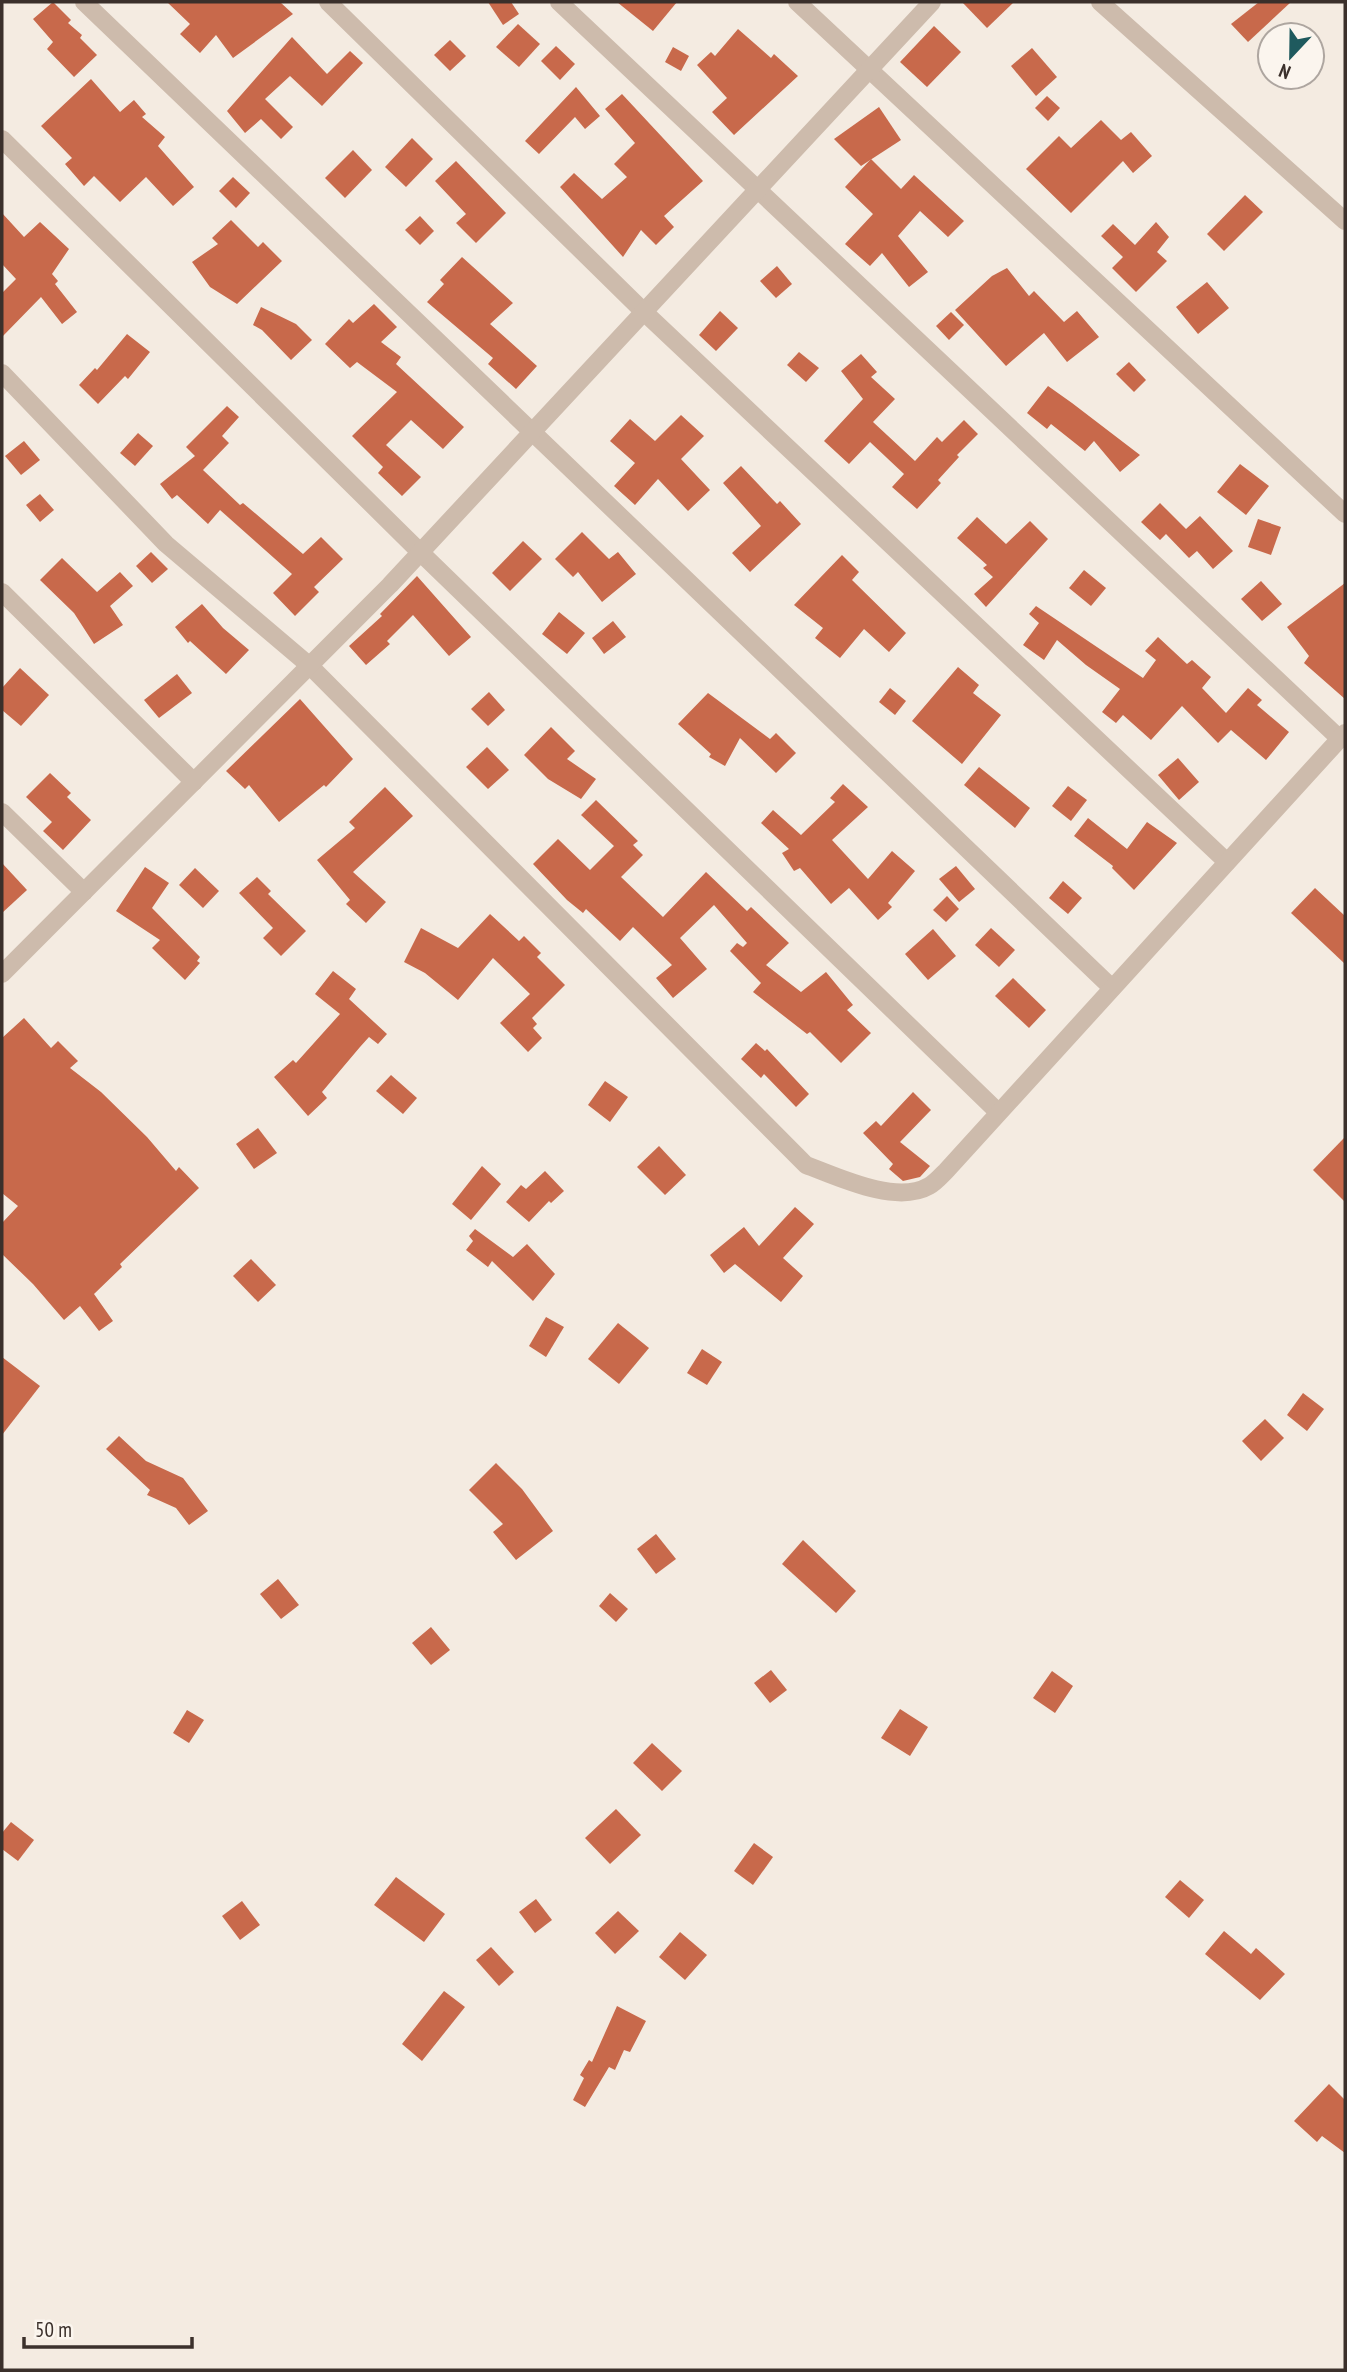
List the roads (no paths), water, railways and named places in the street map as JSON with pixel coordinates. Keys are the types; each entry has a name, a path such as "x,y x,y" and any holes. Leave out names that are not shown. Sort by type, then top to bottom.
{"street":[{"path":"83,2 1112,988"},
{"path":"328,2 643,311 1227,862"},
{"path":"2,373 166,544 310,666 806,1165 856,1184 898,1193 928,1187 1342,736 757,191 559,2"},
{"path":"797,2 1345,514"},
{"path":"2,974 420,552 932,2"},
{"path":"1100,2 1345,221"},
{"path":"2,139 420,552 998,1112"},
{"path":"2,592 194,782"},
{"path":"2,812 84,891"}]}
